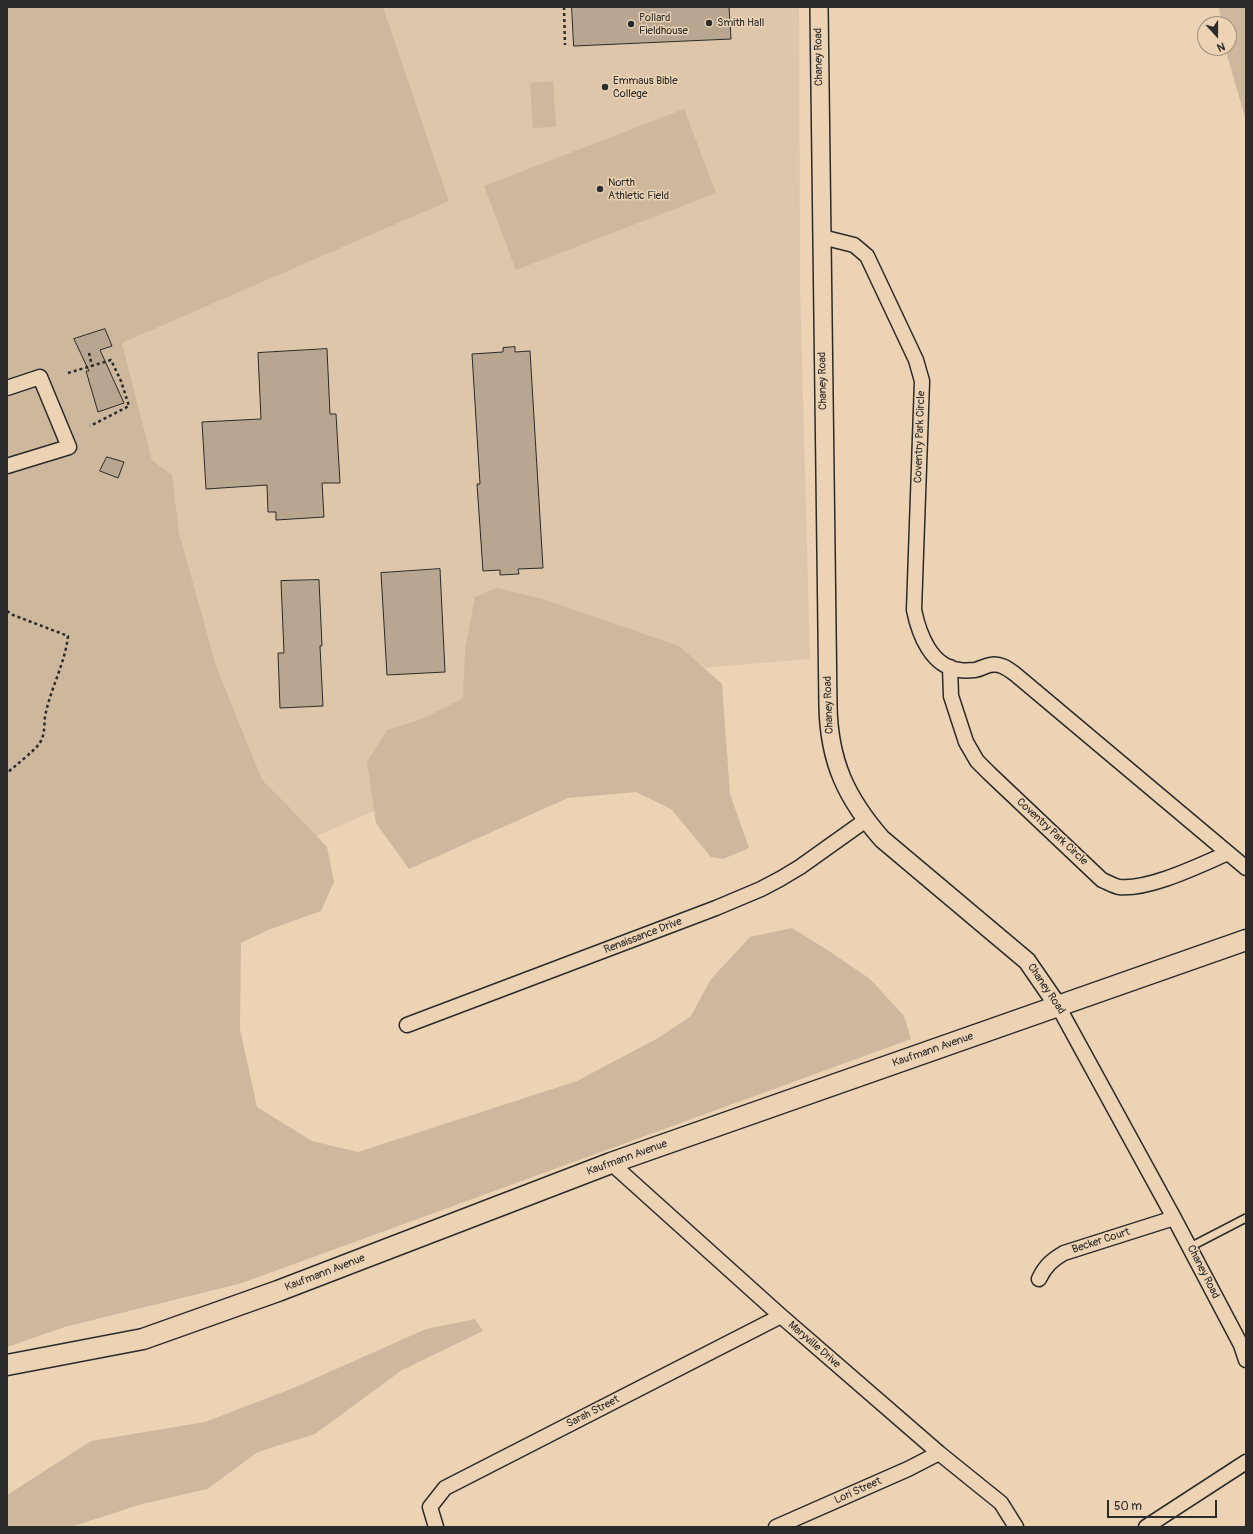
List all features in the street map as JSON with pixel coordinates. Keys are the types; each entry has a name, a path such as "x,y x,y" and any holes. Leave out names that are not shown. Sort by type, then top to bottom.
{"main road":[{"name":"Kaufmann Avenue","path":"7,1365 143,1339 278,1292 611,1163 1246,940"}],"street":[{"name":"Chaney Road","path":"819,7 828,722 831,744 839,774 852,800 882,839 1028,961 1058,1006 1190,1247 1241,1345 1246,1360"},
{"name":"Coventry Park Circle","path":"822,237 854,245 867,256 916,360 922,381 914,610 917,627 931,652 940,662 960,670 978,670 990,665 1002,665 1015,674 1246,868"},
{"path":"7,388 40,377 69,446 7,466"},
{"name":"Coventry Park Circle","path":"950,667 951,696 966,742 977,761 1102,880 1119,887 1146,884 1172,876 1228,853"},
{"name":"Renaissance Drive","path":"407,1025 716,908 761,889 800,867 866,820"},
{"name":"Maryville Drive","path":"611,1163 781,1316 939,1453 1001,1503 1016,1527"},
{"name":"Becker Court","path":"1039,1279 1043,1269 1051,1260 1064,1253 1174,1218"},
{"name":"Sarah Street","path":"436,1527 430,1507 445,1488 781,1316"},
{"name":"Lori Street","path":"776,1527 908,1469 939,1453"},
{"path":"1146,1527 1246,1462"}],"lane":[{"path":"1190,1247 1246,1218"}],"path":[{"path":"564,7 565,45"},
{"path":"89,353 92,366"},
{"path":"68,373 111,360 121,381 129,406 90,426"},
{"path":"7,611 13,615 68,636 67,647 52,687 44,732 40,744 7,773"}],"shaded area":[{"path":"7,7 383,7 449,201 122,343 152,460 172,475 179,533 216,666 262,780 327,847 334,882 321,911 268,930 241,943 240,1029 257,1107 312,1141 358,1152 577,1081 658,1038 691,1016 711,979 750,937 792,928 870,979 904,1016 911,1039 242,1283 65,1327 7,1347"},
{"path":"383,7 799,7 800,287 810,659 701,668 255,863 122,343 449,201"},
{"path":"1219,7 1246,7 1246,121 1227,56 1237,56 1237,16 1220,16"},
{"path":"553,81 556,127 533,128 530,83"},
{"name":"North Athletic Field","path":"684,109 716,193 516,270 484,186"},
{"path":"497,588 543,599 679,646 722,684 730,794 749,848 723,859 711,857 671,809 636,792 568,798 409,869 376,823 367,762 387,730 422,719 463,698 465,650 475,597"},
{"path":"475,1319 483,1331 402,1370 315,1434 258,1452 207,1489 142,1504 71,1527 7,1527 7,1495 91,1441 205,1422 291,1389 426,1329"}],"building":[{"name":"Pollard Fieldhouse","path":"572,7 729,7 731,39 574,46"},
{"path":"105,329 112,346 100,350 124,403 98,412 86,371 89,371 74,339"},
{"path":"515,347 515,352 530,351 543,568 518,569 519,574 500,575 500,570 483,571 477,484 480,484 472,354 503,352 503,348"},
{"path":"327,349 330,414 336,414 340,483 322,483 324,517 276,520 276,512 268,512 267,485 206,489 202,422 261,419 258,353"},
{"path":"107,457 124,462 118,478 100,471"},
{"path":"440,569 445,672 387,675 381,573"},
{"path":"319,580 323,706 280,708 278,653 284,653 281,581"}],"place":[{"name":"Smith Hall","path":"709,23"},
{"name":"Pollard Fieldhouse","path":"631,24"},
{"name":"Emmaus Bible College","path":"605,87"},
{"name":"North Athletic Field","path":"600,189"}]}
